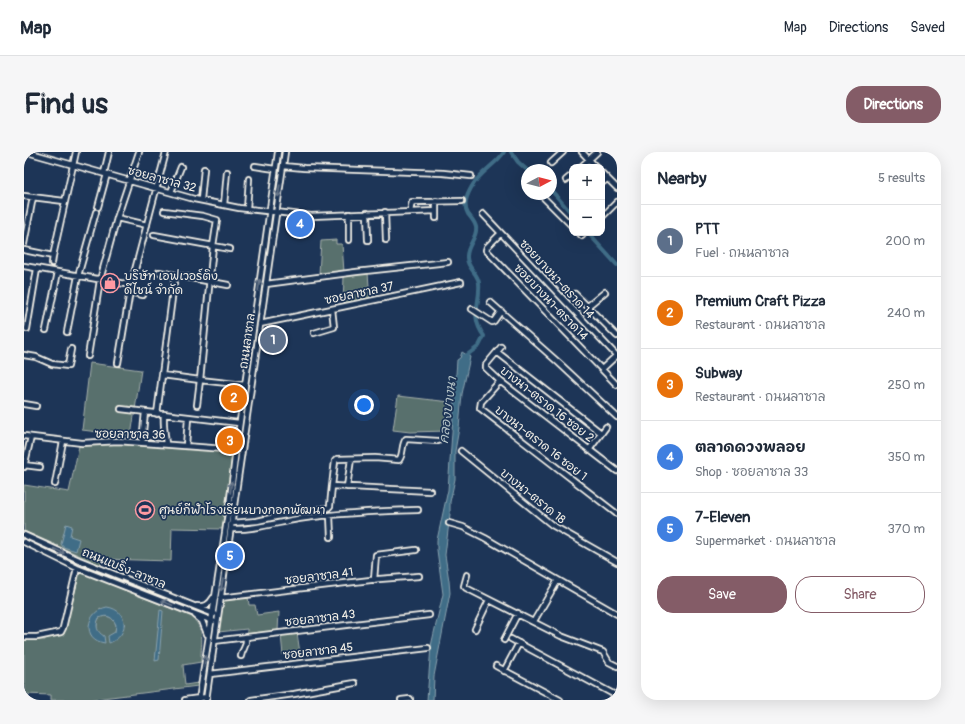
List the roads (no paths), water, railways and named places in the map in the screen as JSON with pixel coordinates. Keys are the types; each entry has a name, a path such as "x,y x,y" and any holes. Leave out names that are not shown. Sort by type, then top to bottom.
{"street":[{"name":"ซอยลาซาล 32","path":"27,152 43,154 72,165 201,200 248,209 310,216 436,211"},
{"path":"52,263 64,201 76,152"},
{"path":"67,332 78,276 97,210 109,152"},
{"path":"88,356 100,280 117,218 138,152"},
{"path":"118,363 131,285 166,152"},
{"name":"ถนนลาซาล","path":"206,698 216,622 232,523 231,508 239,423 278,152"},
{"name":"ถนนลาซาล","path":"199,699 216,590 242,450 285,152"},
{"path":"551,163 563,152"},
{"path":"582,152 593,164"},
{"path":"584,164 597,152"},
{"path":"255,166 275,169"},
{"path":"282,166 443,172 471,176"},
{"path":"171,192 180,167"},
{"path":"201,200 204,169"},
{"path":"224,205 227,172"},
{"path":"605,177 617,188"},
{"path":"248,209 249,179"},
{"path":"24,196 64,201"},
{"path":"24,244 33,198"},
{"path":"546,200 569,223"},
{"path":"436,201 436,218"},
{"path":"410,211 412,202 462,201"},
{"path":"605,214 617,202"},
{"path":"164,210 203,216 217,220 197,405"},
{"path":"385,212 386,240"},
{"path":"367,213 368,240"},
{"path":"349,214 349,240"},
{"name":"ซอยบางนา-ตราด 14","path":"483,214 617,356"},
{"path":"117,218 147,224"},
{"name":"ซอยบางนา-ตราด14","path":"501,234 487,247 486,250 617,385"},
{"path":"154,235 230,249"},
{"path":"24,250 53,256"},
{"path":"266,284 448,262"},
{"path":"24,266 131,285"},
{"path":"27,328 37,268"},
{"path":"46,330 58,272"},
{"path":"159,272 228,285"},
{"path":"157,414 175,275"},
{"name":"ซอยลาซาล 37","path":"260,324 461,282"},
{"path":"130,292 143,295"},
{"path":"588,306 605,292"},
{"path":"575,294 617,336"},
{"path":"490,302 617,417"},
{"path":"314,333 334,327 332,309"},
{"path":"472,310 491,322 494,321 501,311"},
{"name":"บางนา-ตราด 16 ซอย 2","path":"501,347 486,365 486,368 500,381 617,471"},
{"path":"24,361 25,355 36,357 52,364 68,366 71,350"},
{"path":"497,352 601,433"},
{"path":"602,369 617,356"},
{"path":"162,375 245,384"},
{"name":"บางนา-ตราด 16 ซอย 1","path":"500,381 482,402 480,408 617,514"},
{"path":"24,404 36,406"},
{"path":"121,409 239,423"},
{"path":"142,442 145,412"},
{"path":"164,415 163,424 166,444"},
{"path":"186,446 188,418"},
{"path":"589,450 606,427"},
{"name":"ซอยลาซาล 36","path":"24,436 82,443 118,441 142,442 242,450"},
{"path":"31,437 24,466 40,468"},
{"path":"232,523 257,522 275,517 328,508 330,506 335,459 375,458 400,460 402,457 404,441 406,439 438,441"},
{"path":"55,484 63,441"},
{"name":"บางนา-ตราด 18","path":"461,451 552,526 617,562"},
{"path":"347,487 351,459"},
{"path":"332,486 430,491"},
{"path":"231,529 258,528 298,519 344,513 418,510"},
{"path":"330,515 332,537"},
{"path":"449,523 464,527 485,538 617,614"},
{"name":"ถนนแบริ่ง-ลาซาล","path":"24,535 75,558 218,616"},
{"name":"ถนนแบริ่ง-ลาซาล","path":"24,542 77,568 216,622"},
{"path":"374,580 376,554 416,550"},
{"path":"72,565 75,558"},
{"path":"24,637 37,637 60,632 63,628 77,568"},
{"path":"467,575 465,587 561,636 602,652 609,662 617,666"},
{"name":"ซอยลาซาล 41","path":"220,598 419,576"},
{"path":"534,621 558,580"},
{"path":"187,604 206,606 212,601 216,590"},
{"path":"475,629 490,600"},
{"path":"188,611 198,618 205,626 208,636 207,643"},
{"path":"504,640 518,613"},
{"name":"ซอยลาซาล 43","path":"214,641 429,616"},
{"path":"241,656 246,645 246,637"},
{"path":"511,639 617,696"},
{"path":"504,671 519,643"},
{"name":"ซอยลาซาล 45","path":"202,678 428,648"},
{"path":"496,666 560,700"},
{"path":"251,700 354,683"},
{"path":"185,700 206,698"},
{"path":"401,700 410,699"}],"water":[{"path":"462,352 470,357 462,394 455,451 455,479 450,502 445,555 450,593 434,676 433,700 427,700 431,646 443,594 437,540 448,490 457,360 460,358"},
{"path":"66,524 72,526 70,536 79,539 76,551 63,547 61,544"},
{"path":"107,607 120,613 124,624 121,635 116,640 109,643 108,636 115,632 116,625 113,620 107,616 99,618 97,628 104,636 105,643 97,641 92,637 89,625 94,614"},
{"path":"160,610 163,611 159,660 155,661"}],"waterway":[{"name":"คลองบางนา","path":"465,359 467,355 479,346 484,336 477,322 476,316 479,283 477,276 467,260 467,252 474,238 476,227 475,223 468,214 466,201 474,182 497,161 504,152"},
{"path":"511,152 521,165"},
{"path":"557,197 569,211"},
{"path":"591,236 617,265"}],"place":[{"name":"ตลาดดวงพลอย","path":"300,224"},
{"name":"บริษัท เอฟเวอร์ติง ดีไซน์ จำกัด","path":"110,283"},
{"name":"PTT","path":"273,340"},
{"name":"Premium Craft Pizza","path":"234,398"},
{"name":"Subway","path":"230,441"},
{"name":"ศูนย์กีฬาโรงเรียนบางกอกพัฒนา","path":"145,510"},
{"name":"7-Eleven","path":"230,556"}]}
